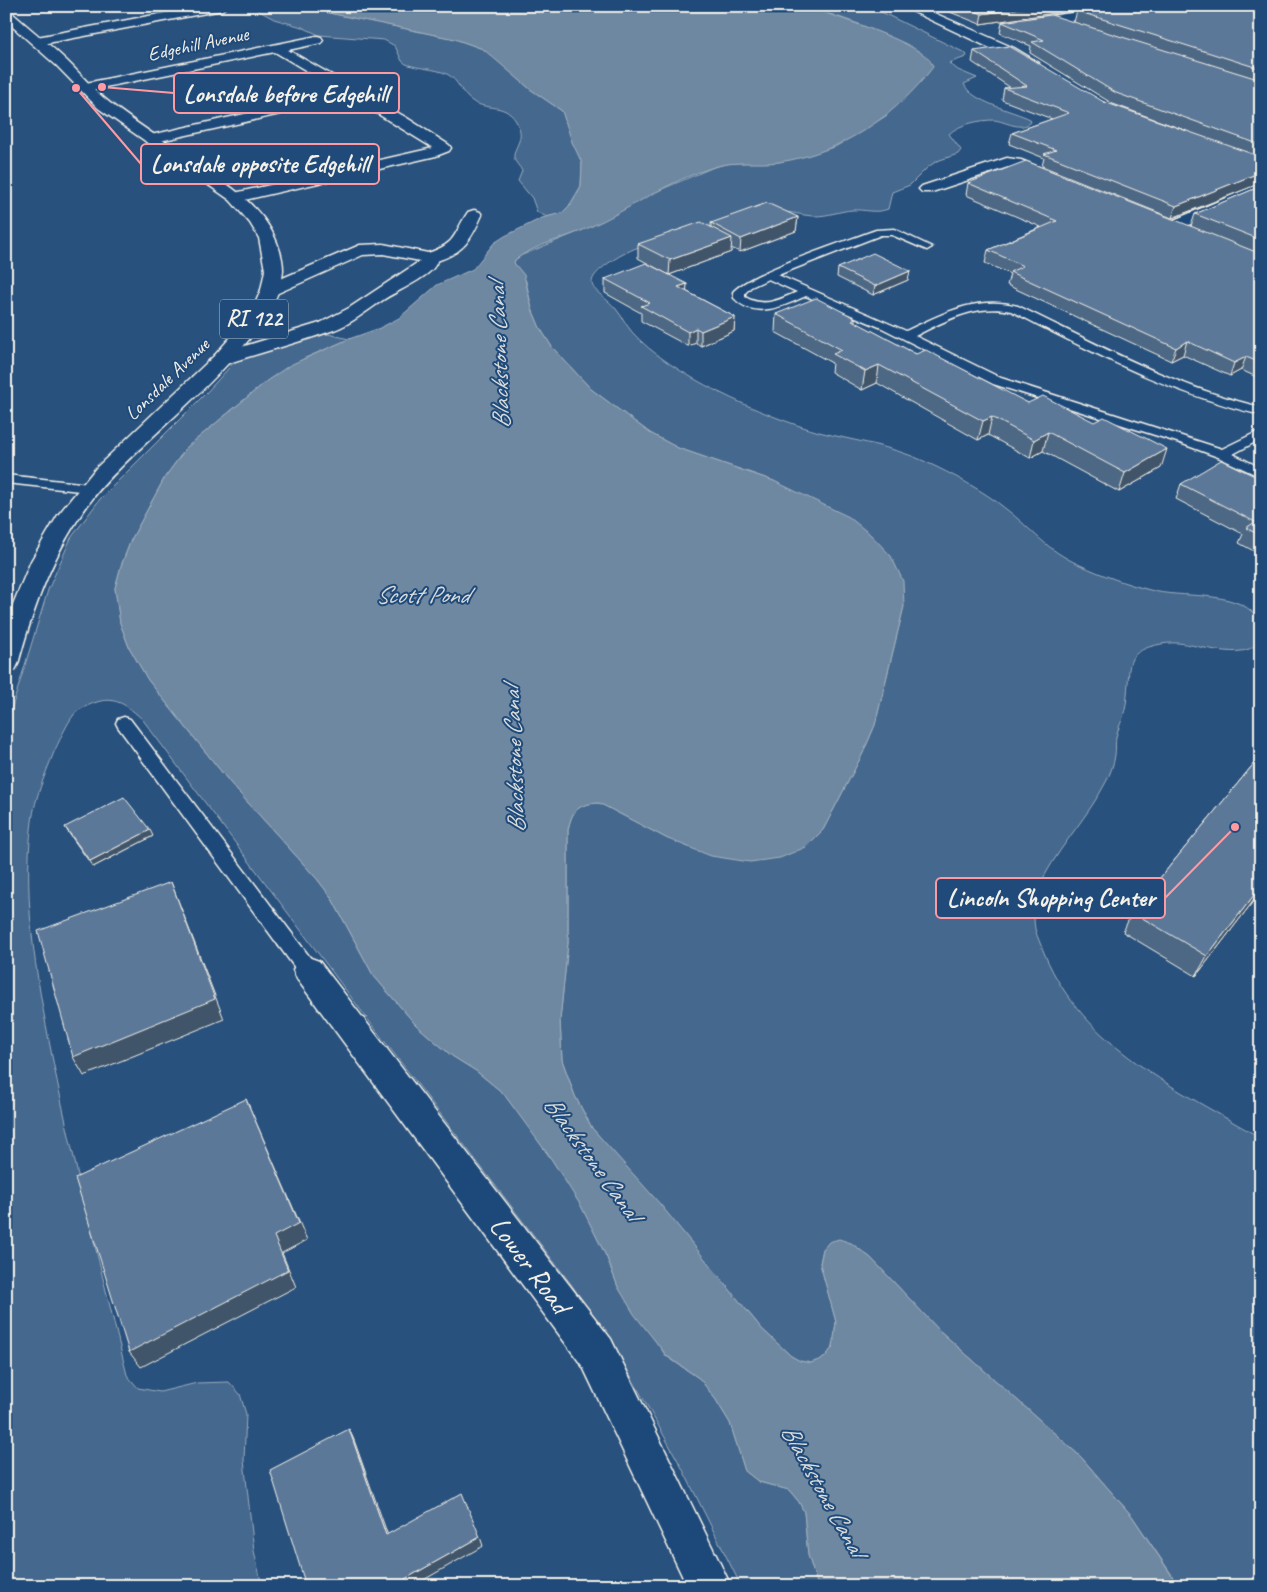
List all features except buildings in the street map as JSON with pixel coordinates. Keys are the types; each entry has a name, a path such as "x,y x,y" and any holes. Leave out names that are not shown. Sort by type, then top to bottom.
{"street":[{"path":"37,40 222,6"},
{"path":"908,6 1020,55 1042,69"},
{"path":"1013,25 1142,6"},
{"name":"Lonsdale Avenue","path":"6,14 37,40 103,105 236,197 257,221 267,238 274,270 270,290 264,305 222,360 122,453 89,488 42,558 26,596 6,664"},
{"path":"1050,20 1078,29"},
{"path":"967,32 986,29"},
{"name":"Edgehill Avenue","path":"86,87 317,40"},
{"path":"236,197 436,152 444,148 402,120 276,48"},
{"path":"151,139 355,94"},
{"path":"927,190 1007,162 1016,163 1071,186"},
{"path":"1173,226 1261,188"},
{"path":"270,290 360,250 383,249 429,258 447,253 462,241 474,215"},
{"path":"1154,219 1190,234"},
{"path":"222,360 270,343 326,327 355,312 377,296 412,276 429,264 429,258"},
{"name":"Lower Road","path":"308,970 596,1353 710,1586"}],"lane":[{"path":"805,292 765,307 757,308 740,298 739,292 746,285 768,275 888,230 927,247"},
{"path":"768,275 886,326 997,381 1223,454 1261,473"},
{"path":"905,336 970,306 998,304 1014,308 1157,377 1224,402 1261,411"},
{"path":"1223,454 1261,434"},
{"path":"6,479 89,488"},
{"path":"124,723 308,970"}],"shaded area":[{"path":"250,6 295,6 455,39 483,49 530,89 562,111 582,163 581,186 567,209 562,213 547,217 537,212 532,198 518,181 522,171 515,161 514,154 520,139 520,130 514,118 508,113 472,101 447,74 406,64 402,61 395,46 384,40 319,35 302,27 274,19"},
{"path":"807,6 869,6 965,53 966,57 949,63 958,70 977,78 964,84 968,90 984,101 1030,119 1031,122 1027,125 1018,126 994,120 982,121 964,125 953,131 949,134 961,150 958,154 937,161 910,185 892,192 888,209 874,211 852,210 815,216 778,212 727,222 641,246 610,262 594,277 592,283 597,292 616,309 632,332 649,348 669,364 719,392 745,405 796,425 900,452 936,467 968,483 988,496 1058,553 1088,569 1123,582 1162,593 1206,596 1235,602 1247,608 1259,620 1261,633 1257,643 1249,649 1225,651 1187,644 1167,643 1148,647 1134,656 1130,665 1126,707 1116,737 1115,753 1110,772 1092,806 1045,875 1037,894 1034,915 1035,929 1045,955 1062,987 1083,1015 1137,1063 1198,1102 1261,1138 1261,1586 1175,1586 1172,1575 1132,1516 1081,1457 939,1330 871,1258 851,1243 823,1249 820,1263 836,1322 833,1347 824,1358 811,1363 800,1361 791,1356 762,1329 693,1245 592,1128 575,1096 562,1060 560,1020 568,943 568,830 577,809 599,803 668,839 806,847 823,830 863,753 875,725 904,606 774,481 678,448 650,433 591,389 552,347 540,328 532,309 526,281 514,263 520,256 590,227 646,196 714,167 731,163 779,162 835,147 886,116 926,76 912,47 859,24"},
{"path":"328,334 349,339 305,358 268,380 187,447 165,477 131,540 115,588 120,623 129,647 148,680 232,785 331,897 373,975 416,1025 452,1056 476,1071 503,1093 526,1123 581,1205 607,1258 618,1287 666,1356 700,1379 716,1400 730,1423 745,1471 759,1482 789,1490 799,1502 804,1512 808,1555 818,1586 741,1586 682,1468 625,1366 571,1284 369,1021 143,720 120,703 106,700 79,710 72,717 54,752 33,812 29,852 30,915 43,1009 72,1147 127,1375 138,1388 160,1392 197,1383 229,1382 240,1394 246,1414 244,1460 254,1551 262,1586 9,1586 6,1548 6,727 48,590 71,538 100,499 206,393 248,347 267,340"}],"water":[{"name":"Scott Pond","path":"295,6 807,6 897,40 915,49 927,58 933,67 902,101 865,130 845,141 802,157 779,162 722,165 697,173 681,179 579,232 540,246 515,260 514,263 524,275 532,309 540,328 552,347 591,389 650,433 678,448 774,481 849,517 871,535 891,556 903,581 904,606 875,725 863,753 823,830 806,847 780,858 750,862 711,856 668,839 599,803 581,807 574,813 568,830 568,943 560,1020 562,1060 575,1096 592,1128 660,1204 762,1329 791,1356 800,1361 811,1363 824,1358 833,1347 836,1322 820,1264 823,1249 829,1242 839,1239 851,1243 871,1258 939,1330 1081,1457 1132,1516 1172,1576 1175,1586 818,1586 808,1555 804,1512 799,1502 789,1490 759,1482 745,1471 730,1423 716,1400 700,1379 667,1356 634,1314 618,1287 607,1258 581,1206 552,1160 503,1093 476,1071 452,1056 416,1025 373,975 331,897 232,785 148,680 129,647 120,623 115,588 121,566 131,540 165,477 187,447 268,380 290,365 349,339 380,328 399,318 437,285 473,269 494,243 542,218 562,213 572,203 581,186 582,163 572,142 562,111 530,89 483,49 455,39"}],"place":[{"name":"Lonsdale before Edgehill","path":"102,87"},
{"name":"Lonsdale opposite Edgehill","path":"76,88"},
{"name":"Lincoln Shopping Center","path":"1235,827"}],"water label":[{"name":"Blackstone Canal","path":"499,356"},
{"name":"Blackstone Canal","path":"514,760"},
{"name":"Blackstone Canal","path":"592,1158"},
{"name":"Blackstone Canal","path":"823,1490"}]}
